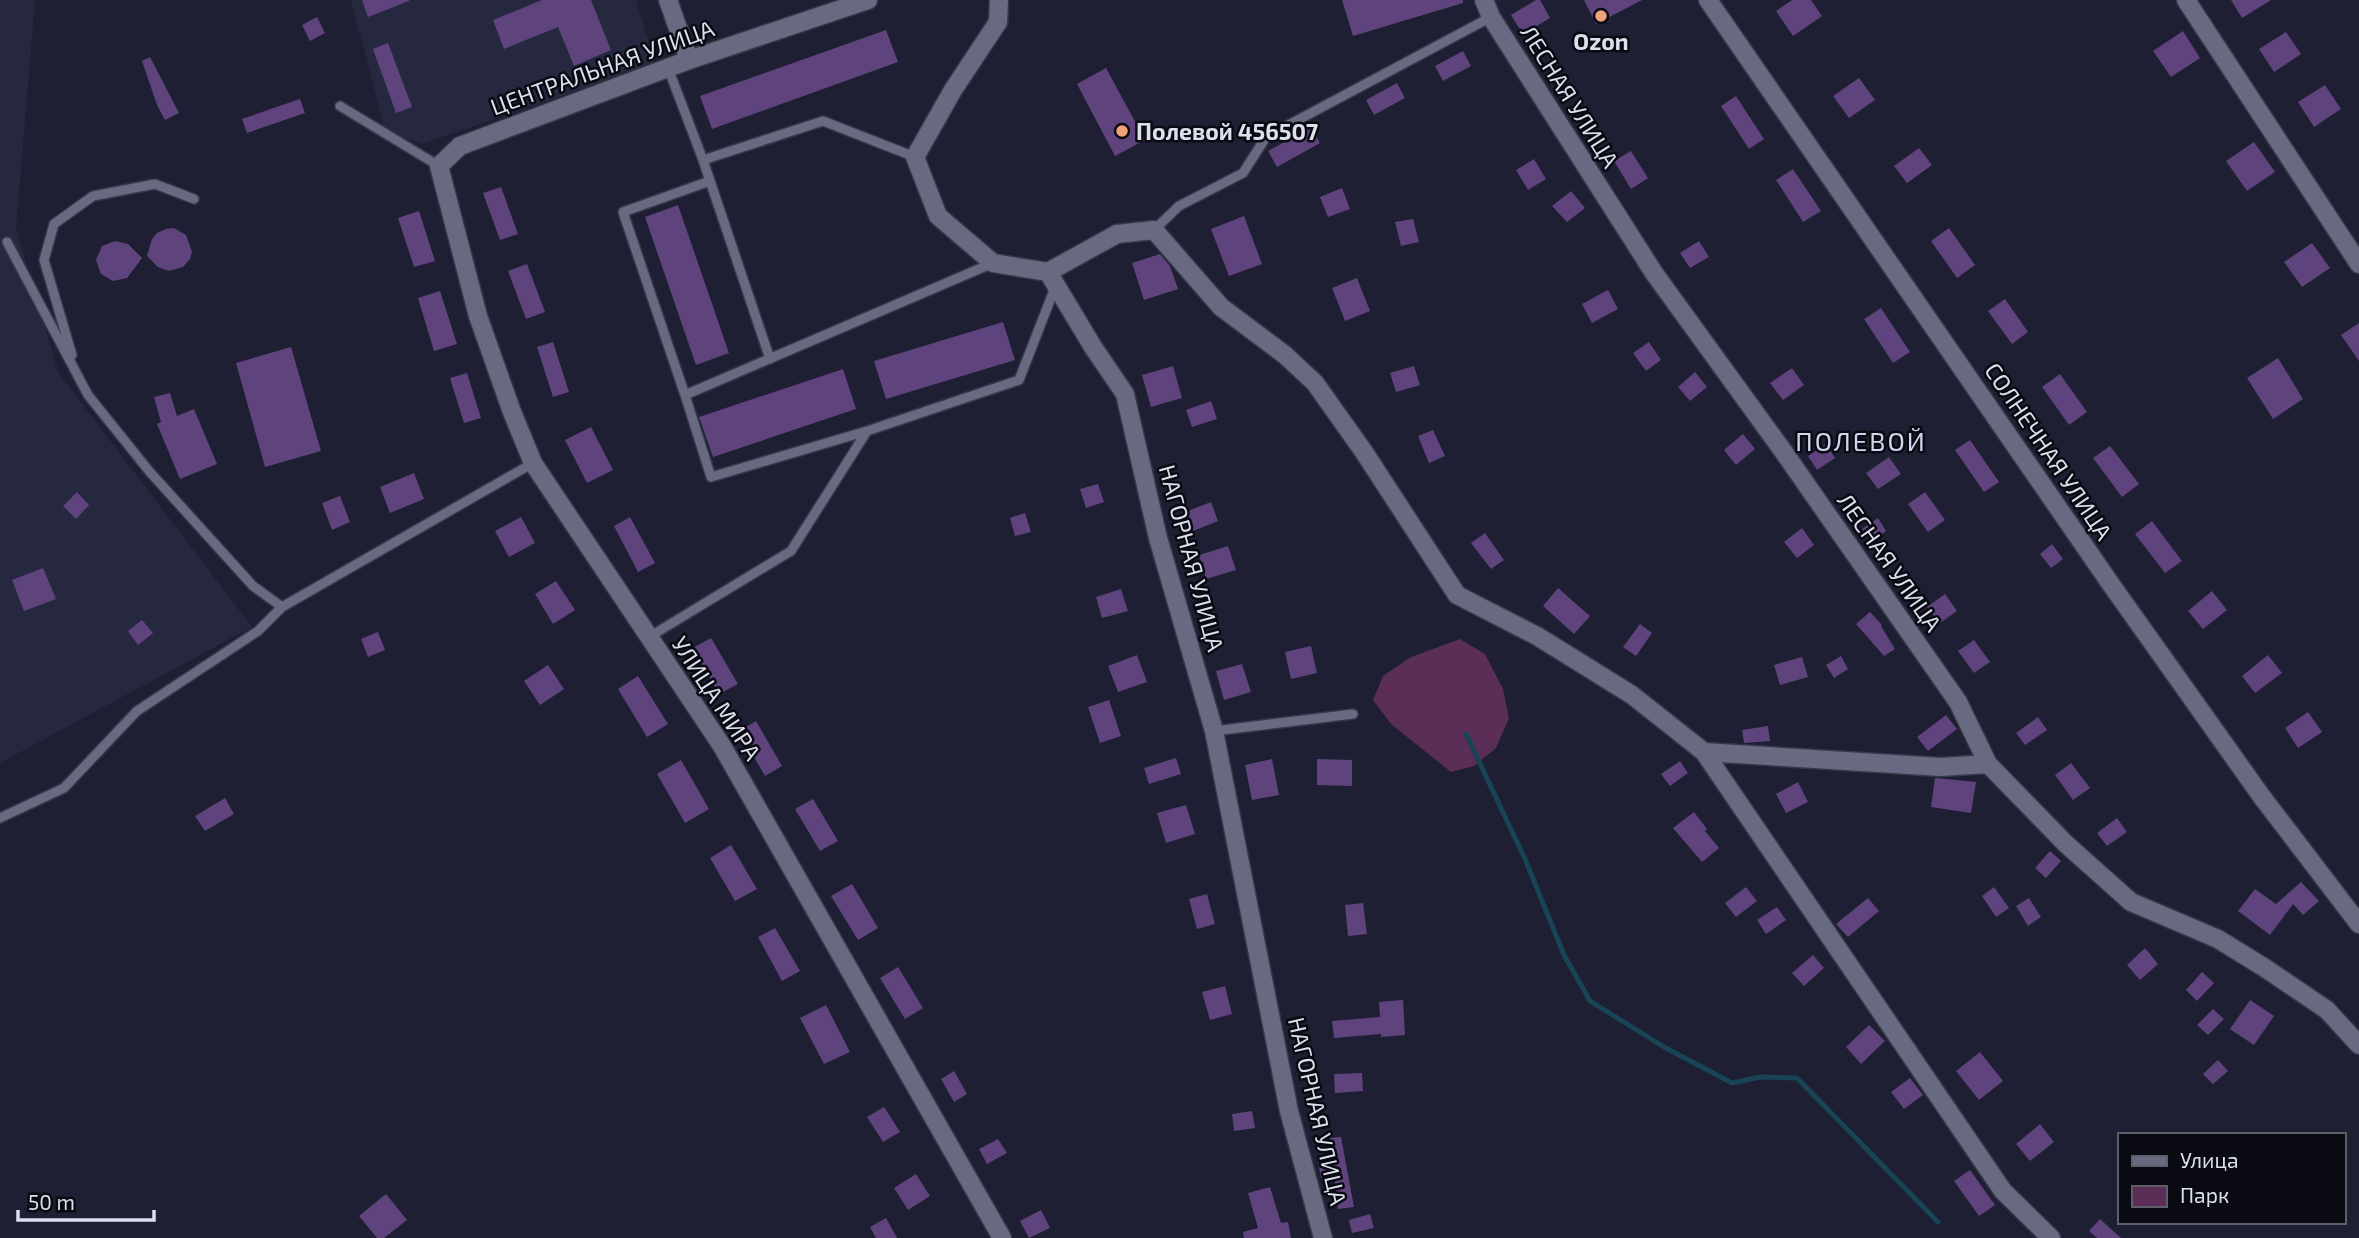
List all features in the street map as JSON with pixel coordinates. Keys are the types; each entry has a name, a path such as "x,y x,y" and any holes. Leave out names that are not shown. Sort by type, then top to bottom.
{"street":[{"path":"668,0 689,60"},
{"name":"ЦЕНТРАЛЬНАЯ УЛИЦА","path":"439,166 460,146 689,60 868,0"},
{"path":"999,0 998,22 953,90 915,157 938,216 993,263 1052,279 1117,234 1154,230 1221,307 1285,355 1315,383 1364,452 1457,595 1537,636 1632,695 1704,752 2003,1191 2044,1235"},
{"name":"ЛЕСНАЯ УЛИЦА","path":"1484,0 1491,17 1654,273 1783,451 1958,702 1988,764 2066,844 2131,902 2218,939 2265,968 2327,1010 2359,1045"},
{"name":"СОЛНЕЧНАЯ УЛИЦА","path":"1708,0 2110,583 2262,797 2359,924"},
{"path":"2186,0 2359,264"},
{"name":"УЛИЦА МИРА","path":"439,166 478,316 533,463 722,746 1002,1238"},
{"name":"НАГОРНАЯ УЛИЦА","path":"1052,279 1125,394 1158,538 1214,731 1289,1111 1322,1238"},
{"path":"1704,752 1941,768 1988,764"}],"lane":[{"path":"1154,230 1179,206 1243,173 1266,137 1491,17"},
{"path":"668,68 703,160 770,359"},
{"path":"340,106 439,166"},
{"path":"703,160 823,121 915,157"},
{"path":"710,181 623,212 711,477 1019,380 1052,279"},
{"path":"88,395 70,349 44,260 54,225 93,196 155,184 194,199"},
{"path":"7,242 88,395 149,471 253,586 282,607"},
{"path":"685,396 993,263"},
{"path":"649,637 791,551 867,430"},
{"path":"0,818 64,788 136,711 258,631 282,607 533,463"},
{"path":"1214,731 1353,715"}],"shaded area":[{"path":"0,0 35,0 16,229 58,372 252,627 0,763"},
{"path":"351,0 636,0 655,64 422,144 385,131"}],"green space":[{"path":"1460,639 1485,654 1503,689 1509,718 1496,748 1474,766 1451,772 1391,724 1373,700 1383,676 1411,657"}],"building":[{"path":"362,0 409,0 409,1 368,17"},
{"path":"542,0 591,0 611,50 574,66 558,27 504,49 493,20"},
{"path":"1342,0 1463,0 1463,3 1353,36"},
{"path":"1540,0 1550,18 1523,34 1511,15"},
{"path":"1584,0 1642,0 1596,24"},
{"path":"1792,0 1811,0 1822,16 1793,36 1776,11"},
{"path":"2231,0 2271,0 2242,18"},
{"path":"317,17 325,33 310,41 302,25"},
{"path":"886,30 898,62 712,129 700,96"},
{"path":"2183,31 2200,58 2171,77 2153,51"},
{"path":"2286,32 2301,54 2274,72 2259,49"},
{"path":"388,43 412,107 396,113 373,49"},
{"path":"1463,51 1471,66 1443,81 1435,66"},
{"path":"150,57 179,113 165,120 142,61"},
{"path":"1106,68 1145,140 1115,156 1077,84"},
{"path":"1859,78 1875,100 1849,118 1833,96"},
{"path":"1397,83 1405,98 1374,115 1366,100"},
{"path":"2325,85 2341,109 2314,127 2298,102"},
{"path":"1736,96 1764,139 1749,149 1721,106"},
{"path":"300,99 305,113 247,133 242,119"},
{"path":"1311,127 1320,143 1277,167 1268,151"},
{"path":"2254,142 2275,172 2247,191 2226,161"},
{"path":"1919,148 1932,165 1907,183 1894,166"},
{"path":"1631,151 1648,178 1631,189 1614,161"},
{"path":"1534,159 1546,179 1528,190 1516,170"},
{"path":"1793,169 1821,211 1803,222 1776,180"},
{"path":"501,187 518,234 500,240 483,193"},
{"path":"1342,188 1350,209 1328,217 1320,197"},
{"path":"1571,191 1585,208 1567,222 1552,206"},
{"path":"678,205 729,353 696,365 645,217"},
{"path":"419,211 435,261 414,267 398,218"},
{"path":"1244,216 1262,264 1229,276 1211,229"},
{"path":"1413,219 1419,242 1401,246 1395,222"},
{"path":"174,228 186,235 192,252 183,267 169,271 158,267 147,256 152,239 157,233"},
{"path":"1949,228 1975,265 1957,278 1931,241"},
{"path":"115,241 128,244 142,258 127,278 113,281 101,274 96,260 102,246"},
{"path":"1699,241 1709,257 1690,268 1680,253"},
{"path":"2312,243 2330,268 2302,287 2284,262"},
{"path":"1160,254 1170,266 1178,289 1144,300 1132,263"},
{"path":"527,264 545,312 526,319 508,271"},
{"path":"1357,278 1370,311 1345,321 1332,288"},
{"path":"1608,290 1618,309 1592,323 1582,304"},
{"path":"440,291 457,344 434,351 418,298"},
{"path":"2005,299 2028,332 2012,344 1988,311"},
{"path":"1881,308 1910,352 1893,363 1864,319"},
{"path":"1003,322 1015,360 886,399 874,361"},
{"path":"2359,323 2359,361 2341,335"},
{"path":"553,342 569,392 553,397 537,347"},
{"path":"1649,342 1661,360 1646,371 1633,353"},
{"path":"291,347 321,451 265,467 236,363"},
{"path":"2278,358 2303,399 2273,419 2247,378"},
{"path":"1173,366 1182,398 1151,407 1142,375"},
{"path":"1414,366 1420,385 1396,392 1390,373"},
{"path":"1792,368 1804,385 1783,400 1770,383"},
{"path":"843,369 856,409 713,457 699,417"},
{"path":"1695,372 1707,387 1690,401 1678,387"},
{"path":"467,373 481,418 464,423 450,378"},
{"path":"2060,374 2087,412 2069,425 2042,387"},
{"path":"170,393 177,416 194,409 217,464 180,479 157,424 161,422 154,397"},
{"path":"1211,401 1217,419 1192,427 1186,410"},
{"path":"591,427 613,470 587,483 565,440"},
{"path":"1433,430 1445,456 1429,463 1418,436"},
{"path":"1743,434 1755,449 1736,465 1724,450"},
{"path":"1970,440 1999,482 1984,492 1955,450"},
{"path":"1826,444 1835,458 1817,470 1808,456"},
{"path":"2110,446 2139,484 2122,497 2093,458"},
{"path":"1889,457 1901,474 1878,489 1866,473"},
{"path":"414,473 424,499 390,513 380,487"},
{"path":"1098,484 1104,502 1086,508 1080,489"},
{"path":"77,492 89,505 76,519 63,506"},
{"path":"1925,492 1945,520 1928,532 1908,504"},
{"path":"340,496 350,522 332,530 322,503"},
{"path":"1211,502 1218,521 1193,531 1185,512"},
{"path":"1025,513 1031,532 1015,536 1010,518"},
{"path":"521,517 535,543 509,557 495,531"},
{"path":"630,517 655,563 638,572 614,526"},
{"path":"1878,518 1886,531 1871,541 1862,529"},
{"path":"2152,521 2182,561 2165,573 2135,534"},
{"path":"1802,528 1814,545 1797,558 1784,542"},
{"path":"1485,533 1504,560 1491,569 1471,543"},
{"path":"2052,544 2063,559 2051,568 2040,554"},
{"path":"1228,546 1236,570 1206,579 1199,555"},
{"path":"43,568 56,599 24,611 12,580"},
{"path":"556,581 575,610 553,624 535,594"},
{"path":"1558,588 1590,616 1574,634 1543,606"},
{"path":"1121,589 1128,611 1102,618 1096,597"},
{"path":"2212,591 2227,610 2203,629 2188,611"},
{"path":"1945,594 1957,611 1940,623 1927,607"},
{"path":"1870,612 1882,625 1895,649 1884,656 1856,624"},
{"path":"142,620 153,633 138,645 128,631"},
{"path":"1640,624 1652,633 1636,656 1623,647"},
{"path":"378,632 385,650 368,657 361,639"},
{"path":"711,638 738,684 719,694 693,648"},
{"path":"1974,640 1990,662 1974,673 1958,651"},
{"path":"1311,646 1317,673 1291,679 1285,652"},
{"path":"1137,655 1147,682 1118,692 1108,666"},
{"path":"2268,655 2282,673 2255,693 2242,676"},
{"path":"1841,656 1848,669 1834,678 1826,665"},
{"path":"1802,657 1808,677 1780,685 1774,665"},
{"path":"1242,664 1251,692 1224,700 1216,671"},
{"path":"548,665 564,689 540,705 524,681"},
{"path":"638,676 668,724 647,737 618,689"},
{"path":"1109,700 1121,736 1100,743 1088,707"},
{"path":"2308,712 2322,732 2298,748 2285,728"},
{"path":"1946,715 1957,729 1928,751 1917,737"},
{"path":"2038,717 2047,730 2025,745 2016,733"},
{"path":"756,721 782,766 765,776 739,731"},
{"path":"1768,726 1770,741 1744,743 1742,730"},
{"path":"1176,758 1181,774 1149,784 1144,768"},
{"path":"1272,759 1279,795 1252,800 1245,765"},
{"path":"1317,759 1352,760 1352,786 1317,785"},
{"path":"681,760 709,809 685,823 657,774"},
{"path":"1680,761 1688,773 1670,786 1661,774"},
{"path":"2071,763 2090,788 2073,800 2055,775"},
{"path":"1935,778 1976,782 1971,813 1931,807"},
{"path":"1798,782 1808,802 1786,813 1776,794"},
{"path":"225,798 234,814 205,831 195,816"},
{"path":"813,799 838,841 820,851 795,809"},
{"path":"1186,805 1195,834 1166,843 1157,813"},
{"path":"1694,812 1719,848 1702,862 1673,828"},
{"path":"2117,818 2127,832 2107,846 2097,833"},
{"path":"731,845 757,889 735,901 710,858"},
{"path":"2050,851 2061,861 2046,878 2035,868"},
{"path":"2301,882 2319,901 2303,915 2293,904 2270,935 2238,911 2255,889 2276,904"},
{"path":"852,884 878,928 858,940 831,896"},
{"path":"1746,887 1757,901 1736,917 1725,903"},
{"path":"1994,887 2009,908 1996,917 1982,896"},
{"path":"1207,894 1215,924 1197,929 1189,899"},
{"path":"1868,898 1879,911 1848,937 1836,924"},
{"path":"2029,898 2041,917 2028,926 2016,906"},
{"path":"1363,903 1367,934 1348,936 1345,905"},
{"path":"1777,907 1786,920 1766,934 1757,920"},
{"path":"775,928 800,971 782,981 758,937"},
{"path":"2145,948 2158,964 2140,980 2127,965"},
{"path":"1813,955 1824,968 1804,986 1792,973"},
{"path":"898,967 923,1008 905,1019 880,978"},
{"path":"2202,972 2214,983 2197,1001 2186,990"},
{"path":"1225,986 1232,1014 1210,1020 1202,992"},
{"path":"1403,1000 1405,1035 1334,1038 1332,1021 1380,1017 1379,1002"},
{"path":"2250,1000 2274,1016 2254,1045 2230,1029"},
{"path":"826,1005 850,1052 824,1064 800,1018"},
{"path":"2213,1009 2224,1019 2208,1035 2197,1025"},
{"path":"1869,1025 1885,1041 1861,1064 1846,1047"},
{"path":"1980,1052 2003,1081 1979,1100 1956,1071"},
{"path":"2218,1060 2228,1071 2213,1084 2203,1074"},
{"path":"954,1071 967,1094 954,1102 941,1079"},
{"path":"1362,1073 1363,1091 1335,1093 1334,1074"},
{"path":"1910,1078 1923,1095 1904,1109 1891,1092"},
{"path":"884,1107 900,1132 883,1142 867,1117"},
{"path":"1252,1111 1255,1128 1234,1131 1232,1114"},
{"path":"2040,1124 2054,1142 2030,1161 2016,1144"},
{"path":"1341,1137 1354,1207 1338,1209 1334,1175 1321,1178 1317,1157 1332,1155 1330,1138"},
{"path":"998,1139 1007,1153 987,1164 979,1149"},
{"path":"1970,1170 1995,1205 1979,1216 1954,1181"},
{"path":"916,1174 930,1196 908,1210 894,1188"},
{"path":"1270,1187 1281,1223 1288,1222 1291,1238 1244,1238 1243,1232 1258,1228 1248,1193"},
{"path":"386,1194 407,1220 384,1238 377,1238 359,1216"},
{"path":"1041,1210 1050,1228 1029,1238 1020,1221"},
{"path":"1370,1214 1374,1228 1352,1233 1349,1220"},
{"path":"886,1218 897,1238 876,1238 870,1227"},
{"path":"2100,1219 2121,1238 2097,1238 2089,1231"}],"waterway":[{"path":"1466,734 1525,859 1564,955 1590,1001 1664,1047 1732,1083 1760,1077 1797,1078 1938,1222"}],"place":[{"name":"Ozon","path":"1601,16"},
{"name":"Полевой 456507","path":"1122,131"}],"district":[{"name":"ПОЛЕВОЙ","path":"1861,440"}]}
